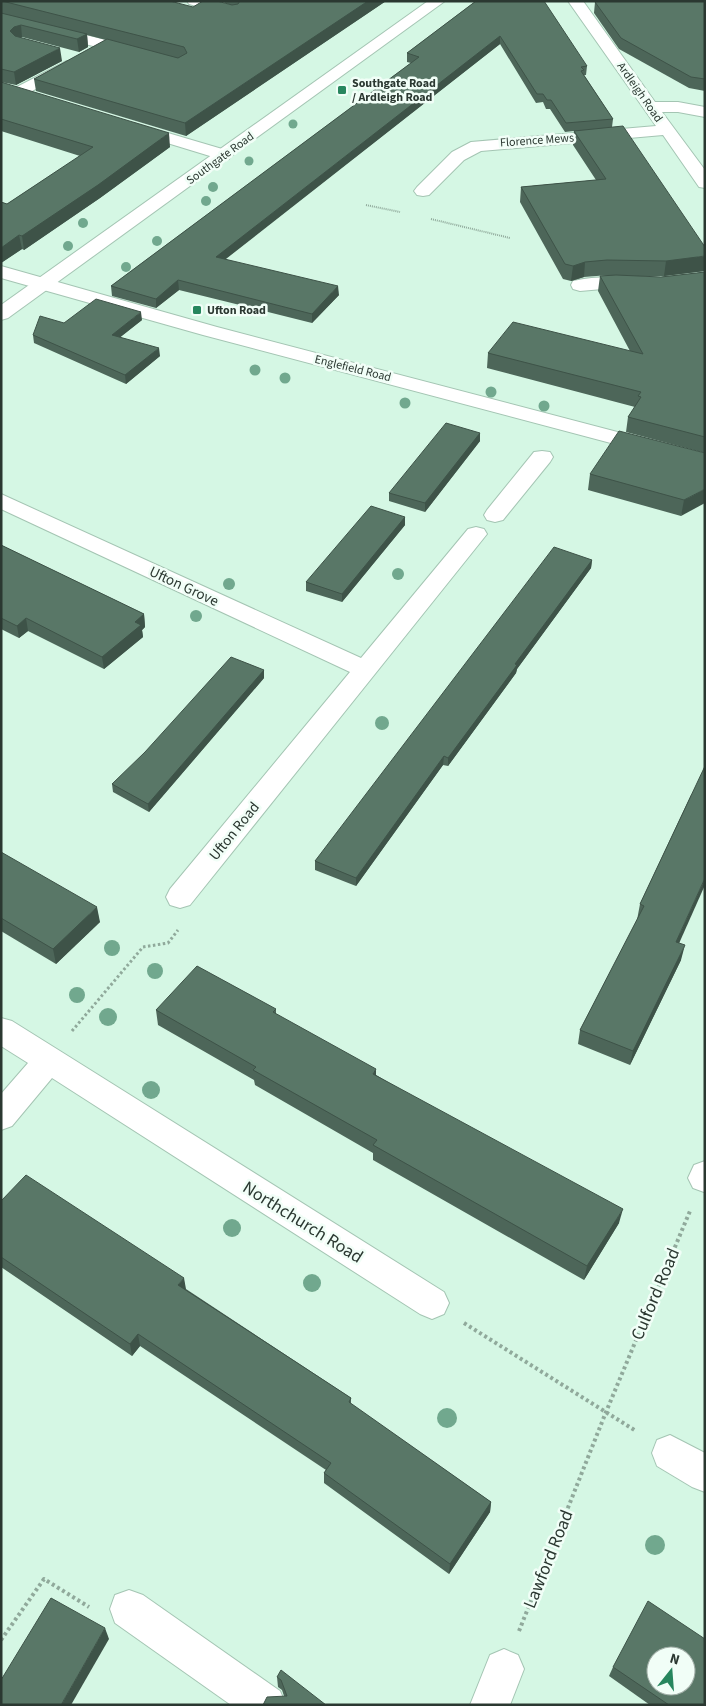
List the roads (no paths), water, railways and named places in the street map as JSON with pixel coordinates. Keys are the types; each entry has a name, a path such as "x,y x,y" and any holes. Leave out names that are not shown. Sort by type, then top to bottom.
{"street":[{"path":"194,1 233,12"},
{"name":"Southgate Road","path":"1,314 438,1"},
{"name":"Ardleigh Road","path":"575,1 652,106 705,183"},
{"path":"1,18 152,56"},
{"path":"17,93 107,44"},
{"path":"58,53 84,57"},
{"path":"1,88 38,99"},
{"path":"652,106 678,107 705,112"},
{"path":"118,123 223,156"},
{"name":"Florence Mews","path":"423,191 448,164 469,150 493,144 667,130"},
{"name":"Englefield Road","path":"1,272 210,331 705,462"},
{"path":"580,285 614,282 659,284 705,279"},
{"path":"495,515 542,457"},
{"name":"Ufton Grove","path":"1,501 366,670"},
{"name":"Ufton Road","path":"180,897 476,534"},
{"name":"Northchurch Road","path":"1,1030 432,1303"},
{"path":"1,1117 49,1060"},
{"path":"670,1453 705,1474"},
{"path":"129,1609 266,1705"},
{"path":"490,1705 504,1669"}],"place":[{"name":"Southgate Road / Ardleigh Road","path":"342,90"},
{"name":"Ufton Road","path":"197,310"}]}
